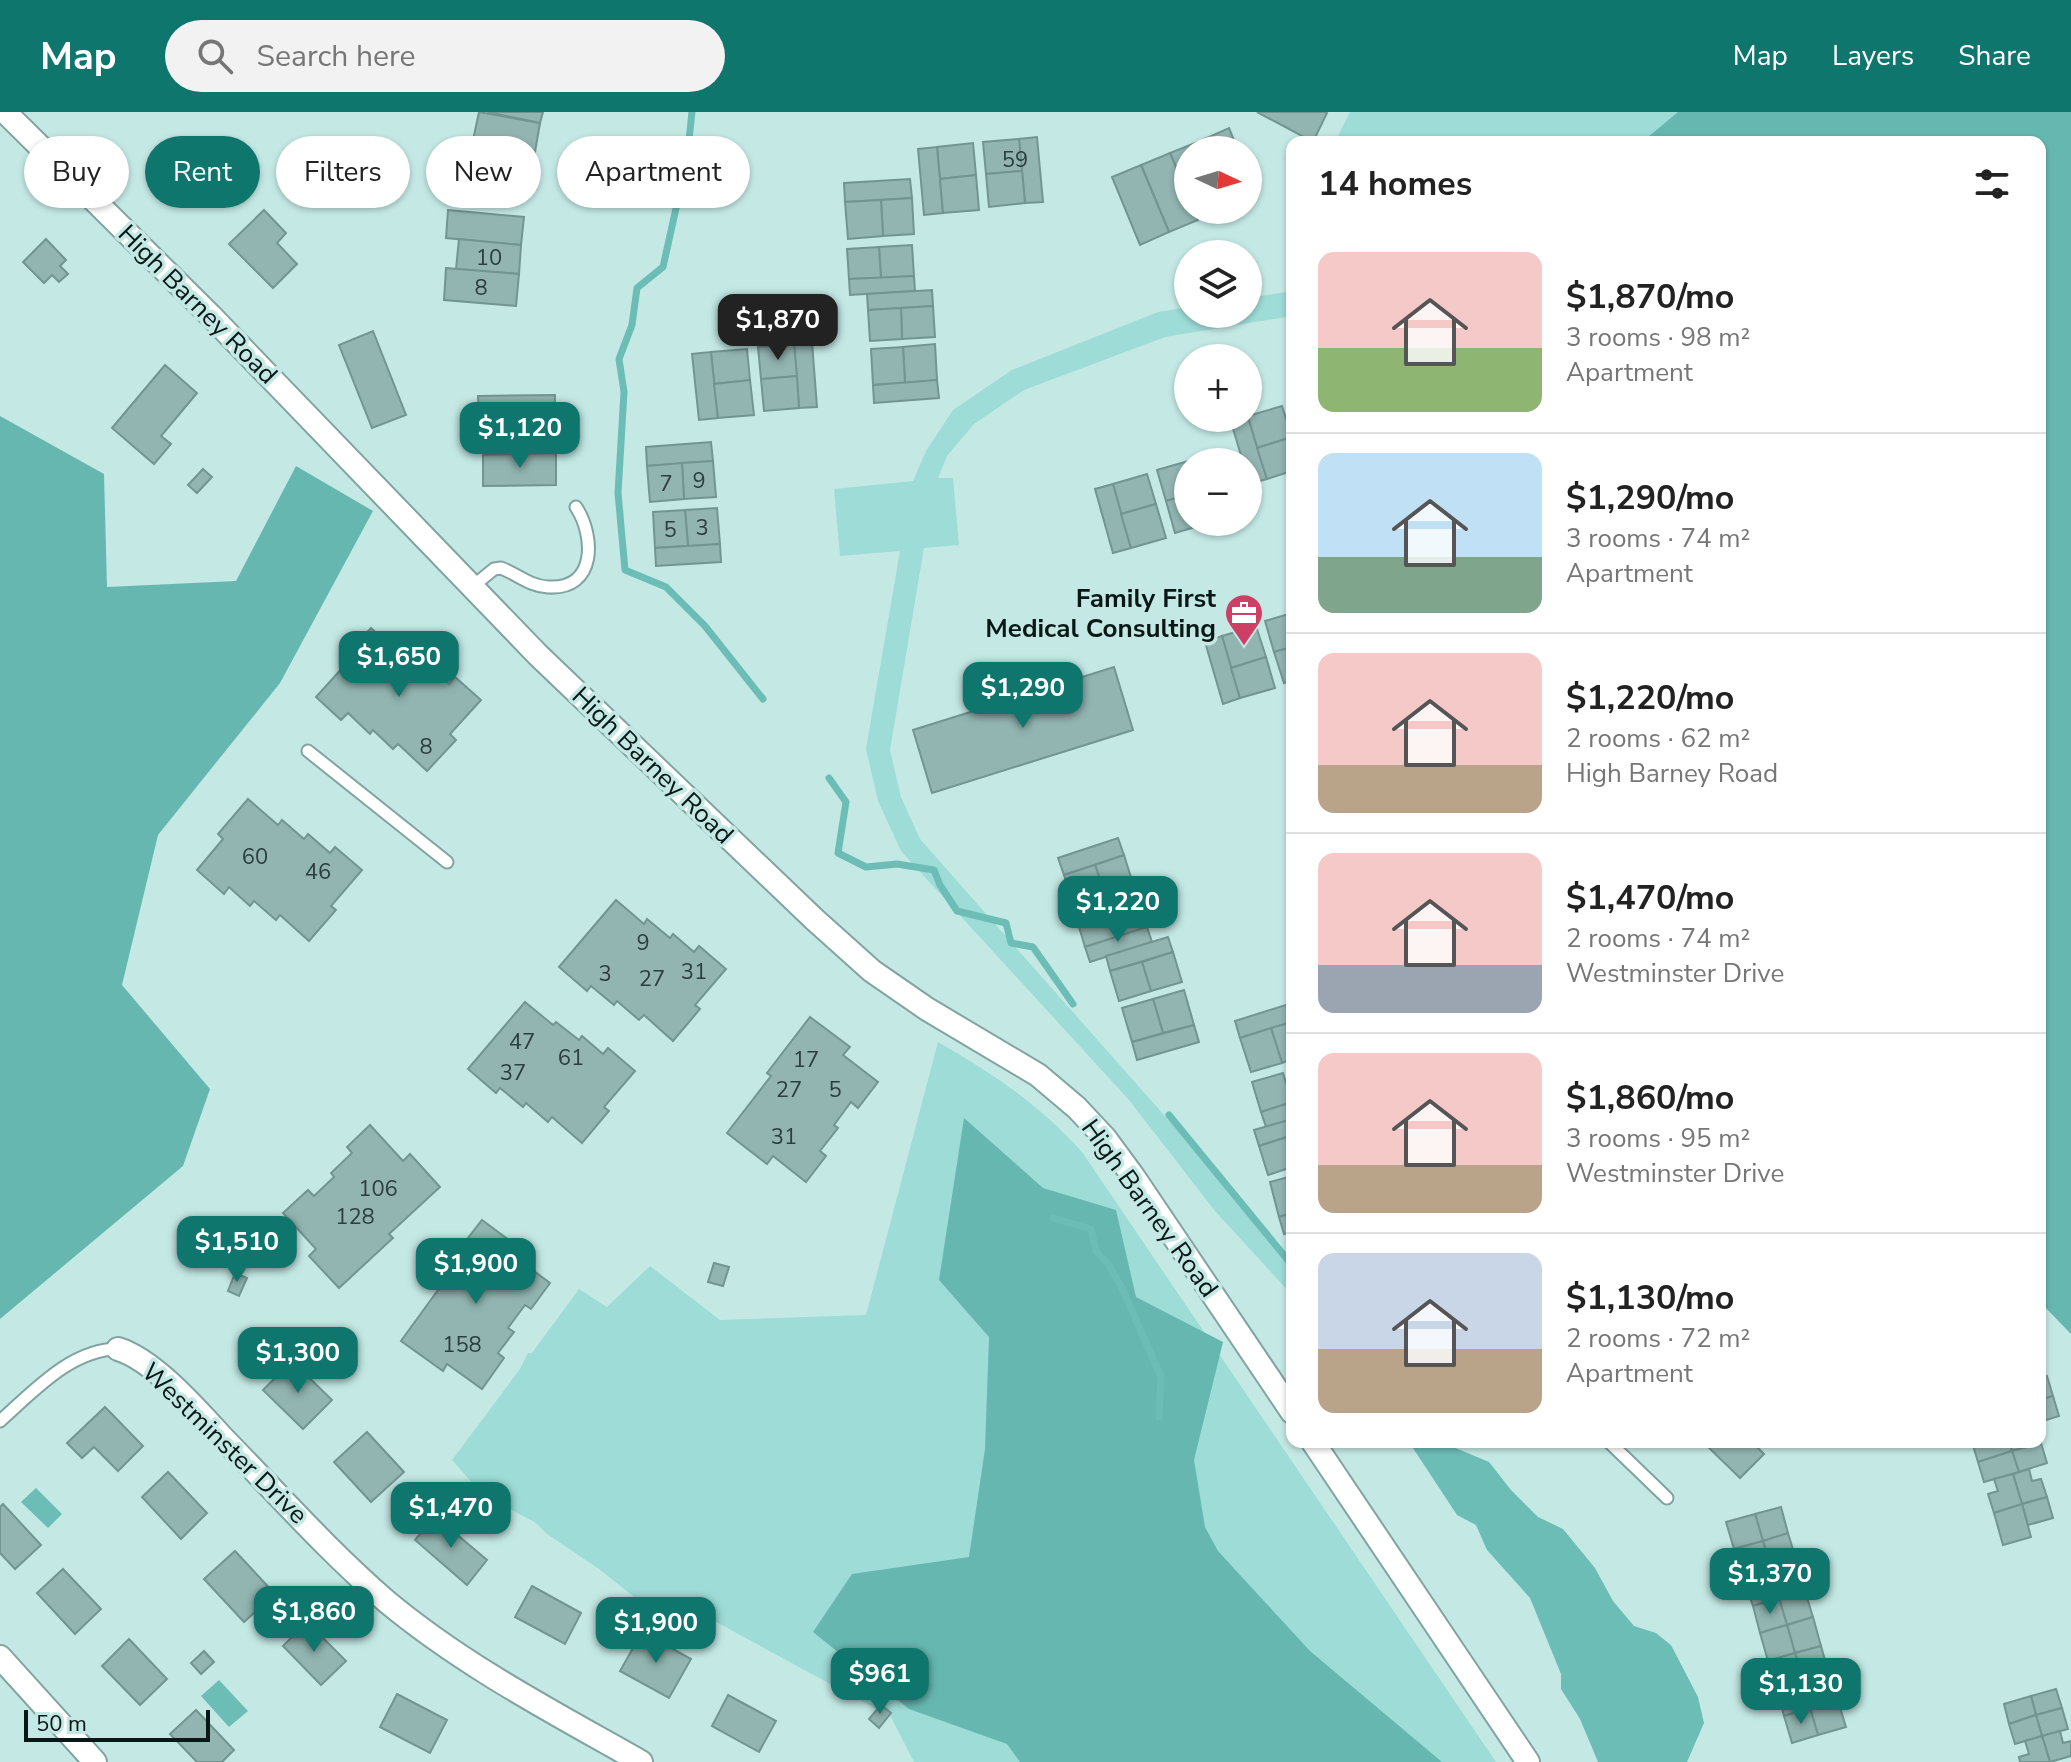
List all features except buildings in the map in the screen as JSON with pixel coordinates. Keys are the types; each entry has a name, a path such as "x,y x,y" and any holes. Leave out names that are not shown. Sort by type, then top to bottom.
{"street":[{"name":"High Barney Road","path":"5,112 210,315 538,655 731,840 872,971 927,1009 1038,1075 1077,1108 1105,1138 1133,1176 1286,1403"},
{"name":"Westminster Drive","path":"118,1349 141,1360 192,1405 382,1598 428,1635 507,1687 641,1762"},
{"path":"1317,1448 1528,1762"},
{"path":"0,1657 95,1762"}],"lane":[{"path":"472,587 494,569 501,568 519,579 546,587 571,583 585,567 590,555 585,521 576,507"},
{"path":"308,751 447,862"},
{"path":"0,1421 51,1376 81,1357 102,1349 118,1349"},
{"path":"1615,1448 1667,1498"}],"shaded area":[{"path":"1350,112 2071,112 2046,136 1338,136"},
{"path":"1678,112 2071,112 2071,1334 2046,1308 2046,136 1649,136"},
{"path":"1286,292 1286,317 1262,321 1262,296"},
{"path":"1174,309 1174,328 1219,328 1165,337 1024,390 974,424 947,456 938,478 953,478 959,545 924,548 890,750 901,797 920,839 1286,1253 1286,1288 1215,1211 1129,1100 901,851 878,801 866,749 900,551 840,556 834,489 913,481 926,451 953,410 1012,370 1158,312"},
{"path":"0,416 104,474 107,587 236,581 296,466 373,511 280,683 158,835 122,985 210,1089 183,1166 0,1319"},
{"path":"938,1042 1014,1091 1049,1119 1082,1152 1496,1762 914,1762 891,1717 707,1617 669,1620 547,1534 536,1523 481,1493 452,1460 520,1369 528,1353 532,1353 579,1289 607,1307 650,1266 720,1320 866,1315"},
{"path":"964,1118 1043,1188 1116,1210 1136,1297 1223,1342 1194,1460 1205,1527 1218,1551 1310,1651 1442,1762 1020,1762 1007,1744 909,1709 813,1632 852,1574 969,1557 985,1449 989,1337 939,1280"},
{"path":"1413,1448 1455,1448 1489,1462 1538,1517 1563,1529 1595,1568 1613,1601 1634,1626 1656,1633 1671,1645 1698,1697 1704,1723 1687,1762 1598,1762 1580,1719 1561,1689 1561,1674 1530,1598 1487,1550 1476,1525 1457,1515"},
{"path":"36,1488 62,1514 48,1528 21,1502"},
{"path":"219,1680 248,1711 229,1727 201,1696"}],"waterway":[{"path":"692,112 687,159 663,267 637,288 632,325 619,359 624,392 618,493 625,570 666,587 705,626 763,699"},
{"path":"829,778 846,802 838,853 866,867 897,864 934,870 957,911 1006,923 1011,943 1033,947 1073,1004"},
{"path":"1169,1115 1286,1258"},
{"path":"1053,1218 1091,1229 1096,1251 1122,1288 1161,1377 1159,1417"}],"place":[{"name":"Family First Medical Consulting","path":"1244,647"}]}
